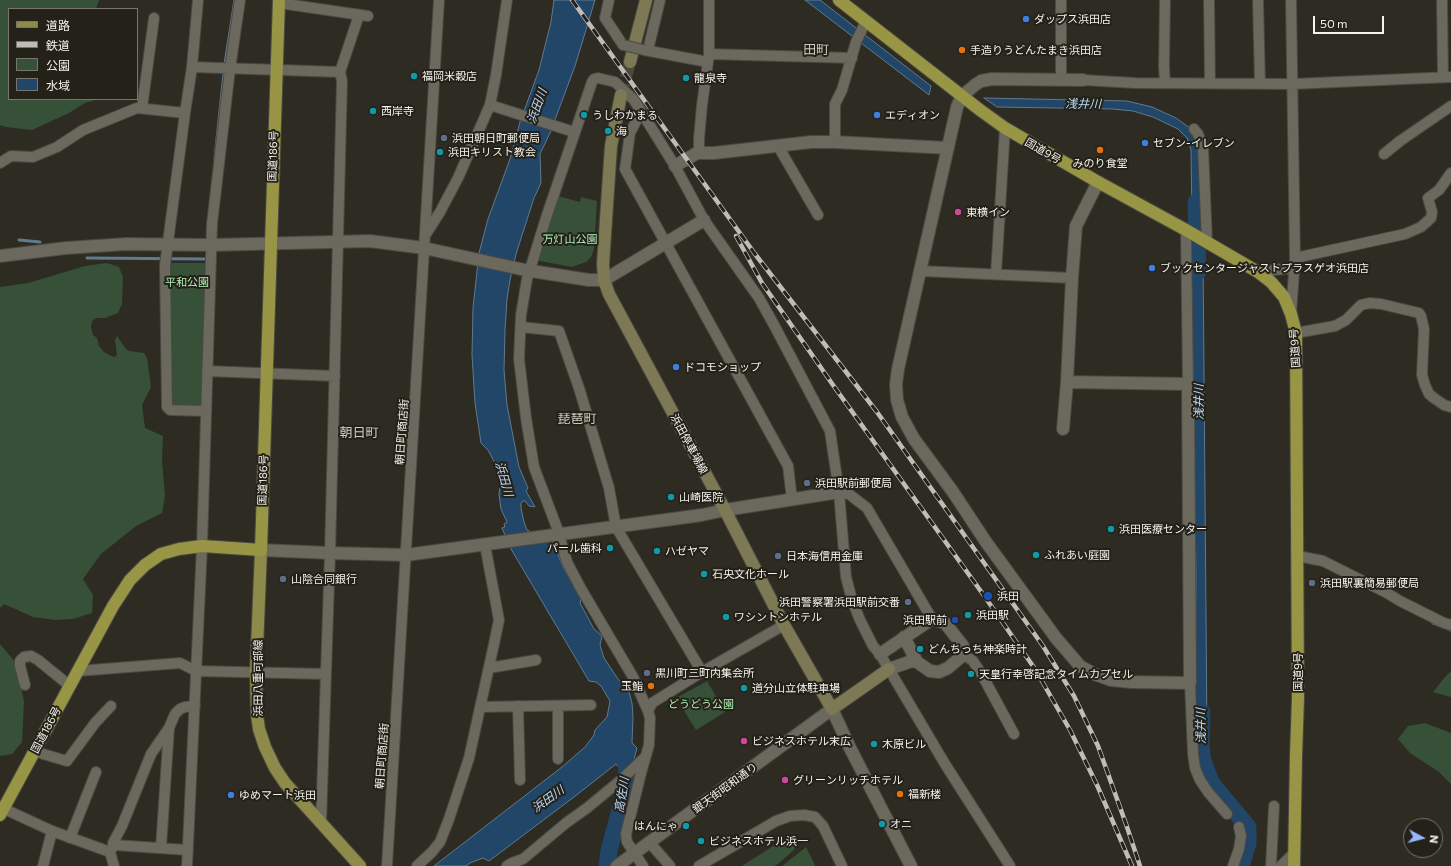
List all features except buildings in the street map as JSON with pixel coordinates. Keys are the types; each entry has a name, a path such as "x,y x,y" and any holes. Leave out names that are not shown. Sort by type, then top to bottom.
{"highway":[{"name":"国道9号","path":"839,0 864,26 1005,128 1098,182 1189,231 1263,276 1271,282 1284,297 1291,314 1296,333 1298,698 1294,866"},
{"name":"国道186号","path":"1,810 113,606 130,580 145,565 161,554 179,549 202,546 261,550 279,2"}],"main road":[{"path":"630,62 646,0"},
{"name":"浜田停車場線","path":"621,95 611,146 603,264 604,280 613,302 725,510 784,625 832,710"},
{"name":"浜田八重可部線","path":"261,550 256,672 257,715 259,729 265,747 281,777 360,866"},
{"path":"832,710 889,669"}],"street":[{"path":"198,0 192,67 165,264 167,408 170,410 206,411"},
{"path":"187,866 202,546 212,224 230,68 240,0"},
{"name":"朝日町商店街","path":"387,866 439,0"},
{"path":"425,235 440,212 458,178 490,104 496,75 507,0"},
{"path":"609,0 605,18 623,45 646,50 709,58 852,58"},
{"path":"646,50 660,0"},
{"path":"699,153 701,112 709,58 709,0"},
{"path":"1061,0 1061,80"},
{"path":"1165,0 1165,83"},
{"path":"1209,0 1210,83"},
{"path":"1258,0 1260,84"},
{"path":"1291,0 1295,263 1291,314"},
{"path":"1190,683 1131,682 1111,680 1094,674 1080,666 1056,638 990,548 953,492 914,439 902,418 897,400 896,384 898,369 957,107 962,96 975,85 986,79 996,78 1165,83 1292,84 1447,77 1442,0"},
{"path":"279,2 364,15 340,72 342,81 339,241 321,823"},
{"path":"142,108 154,18"},
{"path":"835,142 835,104 842,90 856,42 864,26"},
{"path":"192,67 340,72"},
{"path":"643,866 634,855 627,842 626,834 649,745 650,718 633,677 571,571 534,467 522,393 520,359 521,315 528,270 573,132 594,78 615,82 634,100 675,166 704,220 759,298 830,432 839,492 843,550 849,588 860,620 873,646 880,654 945,764 1010,866"},
{"path":"490,104 573,132"},
{"path":"1384,154 1400,141 1451,106"},
{"path":"0,163 11,156 32,157 57,147 83,130 133,109 142,108 185,113"},
{"path":"641,112 630,133 625,169 788,466 792,499"},
{"path":"996,274 1005,128"},
{"path":"1194,129 1198,134 1203,147 1205,241"},
{"path":"675,166 692,155 699,153 714,153 811,142 948,148"},
{"path":"778,146 818,215"},
{"path":"1263,276 1273,270 1295,263 1405,234 1421,227 1431,218 1432,212 1428,198 1439,190 1447,188 1451,173"},
{"path":"1063,429 1076,226 1098,182"},
{"path":"0,256 126,244 212,245 370,241 424,248 528,270 589,280 604,280 704,220"},
{"path":"1189,231 1188,384 1190,683 1193,754 1195,768 1200,780 1227,814"},
{"path":"921,270 1072,278"},
{"path":"1296,333 1335,326 1346,320 1361,305 1370,303 1382,304 1419,314 1421,316 1424,329 1423,379 1429,394 1438,402 1451,407"},
{"path":"521,327 559,331 595,438 609,488 616,527 702,672"},
{"path":"208,371 335,376"},
{"path":"1067,382 1188,384"},
{"path":"261,550 406,555 702,515 839,492 849,494 867,508 932,618 945,623 964,651 962,656 948,668 939,672 930,671 917,662 904,637"},
{"path":"417,866 440,842 469,758 489,668 499,620 486,544"},
{"path":"1298,556 1323,561 1444,623 1451,625"},
{"path":"880,654 932,618"},
{"path":"648,711 652,703 702,672 784,625"},
{"path":"963,654 973,661 981,673 1014,734"},
{"path":"24,685 20,661 24,657 30,656 38,660 70,686"},
{"path":"489,668 536,660"},
{"path":"889,669 908,661 917,662"},
{"path":"78,671 180,663 196,671 326,674"},
{"path":"114,866 112,849 113,843 122,826 151,754 169,728 175,714 191,705 195,706"},
{"path":"480,707 590,705"},
{"path":"35,750 67,761 95,723 111,706"},
{"path":"518,706 520,780"},
{"path":"558,706 558,759"},
{"path":"832,710 911,866"},
{"name":"銀天街昭和通り","path":"617,866 832,710"},
{"path":"162,848 169,728"},
{"path":"506,866 522,859 587,808 621,780 645,756"},
{"path":"70,838 96,772"},
{"path":"1271,866 1274,806"},
{"path":"1,810 70,838 112,849 162,848 188,850"},
{"path":"699,866 776,821 790,816 804,814 815,817 823,826 842,866"},
{"path":"1234,866 1240,850 1241,836 1238,827"},
{"path":"43,866 52,831"},
{"path":"650,842 670,866"},
{"path":"1281,866 1294,853"}],"green space":[{"path":"0,0 99,0 96,8 8,8 8,100 96,100 85,103 69,113 32,130 0,125"},
{"name":"万灯山公園","path":"558,196 580,202 581,197 597,201 594,249 591,257 586,262 572,267 540,261 538,258"},
{"path":"107,263 119,267 123,277 122,304 118,313 105,318 96,318 92,321 91,327 93,335 97,338 99,346 104,352 111,356 115,357 117,355 115,340 117,336 126,349 129,351 144,353 147,358 151,387 142,405 145,428 163,436 162,460 165,496 162,513 136,526 101,554 83,579 93,595 92,613 73,619 55,620 33,617 4,604 0,608 0,287 28,283 85,266"},
{"name":"平和公園","path":"169,263 206,263 202,405 198,408 173,408 170,404"},
{"path":"0,644 16,663 24,702 22,742 12,754 0,756"},
{"path":"1451,671 1451,697 1433,692 1445,677"},
{"name":"どうどう公園","path":"707,681 725,712 696,730 676,698"},
{"path":"1425,723 1451,733 1451,784 1439,772 1410,753 1398,739 1408,726"},
{"path":"789,836 793,838 796,845 794,850 778,864 774,866 742,866"},
{"path":"806,847 815,865 814,866 782,866"}],"water":[{"name":"浜田川","path":"554,0 595,0 575,66 550,133 540,154 541,183 534,198 516,254 510,280 507,299 504,370 507,405 519,467 528,488 526,491 535,507 529,506 525,501 521,503 527,530 553,542 563,567 581,599 580,603 594,629 602,636 600,645 604,658 629,692 632,703 633,717 632,743 637,748 633,763 625,775 616,764 489,861 483,858 466,866 434,866 562,767 585,747 594,735 595,730 607,717 610,701 601,686 596,682 589,681 511,549 502,528 505,527 504,524 507,522 501,509 499,495 500,473 488,450 481,443 475,403 472,355 473,308 479,253 488,219 510,159 520,122 539,70 551,22"},
{"path":"805,0 820,0 931,86 929,95"},
{"path":"984,98 1127,101 1152,107 1176,118 1194,131 1198,140 1203,228 1192,221 1191,150 1187,138 1178,129 1153,117 1133,111 1113,109 997,107"},
{"path":"1191,245 1203,252 1207,736 1195,735 1196,576"}],"waterway":[{"path":"215,158 225,64 235,0"},
{"name":"浅井川","path":"1196,202 1198,272"},
{"path":"19,240 40,242"},
{"path":"87,258 207,259"},
{"path":"1433,623 1451,630"},
{"name":"浅井川","path":"1202,712 1201,746 1203,761 1212,784 1248,827 1248,843 1241,866"},
{"name":"高佐川","path":"607,866 609,851 627,783 626,759"}],"tunnel":[{"path":"621,95 630,62"}],"railway":[{"path":"572,0 755,254 877,412 1043,646 1074,696 1098,746 1140,866"},
{"path":"736,236 762,283 1035,669 1070,730 1097,785 1132,866"}],"place":[{"name":"ダップス浜田店","path":"1026,19"},
{"name":"手造りうどんたまき浜田店","path":"962,50"},
{"name":"福岡米穀店","path":"414,76"},
{"name":"龍泉寺","path":"686,78"},
{"name":"西岸寺","path":"373,111"},
{"name":"うしわかまる","path":"584,115"},
{"name":"エディオン","path":"877,115"},
{"name":"海","path":"608,131"},
{"name":"浜田朝日町郵便局","path":"444,138"},
{"name":"セブン-イレブン","path":"1145,143"},
{"name":"みのり食堂","path":"1100,150"},
{"name":"浜田キリスト教会","path":"440,152"},
{"name":"東横イン","path":"958,212"},
{"name":"ブックセンタージャストプラスゲオ浜田店","path":"1152,268"},
{"name":"ドコモショップ","path":"676,367"},
{"name":"浜田駅前郵便局","path":"807,483"},
{"name":"山崎医院","path":"671,497"},
{"name":"浜田医療センター","path":"1111,529"},
{"name":"パール歯科","path":"610,548"},
{"name":"ハゼヤマ","path":"657,551"},
{"name":"ふれあい庭園","path":"1036,555"},
{"name":"日本海信用金庫","path":"778,556"},
{"name":"石央文化ホール","path":"704,574"},
{"name":"山陰合同銀行","path":"283,579"},
{"name":"浜田駅裏簡易郵便局","path":"1312,583"},
{"name":"浜田","path":"988,596"},
{"name":"浜田警察署浜田駅前交番","path":"908,602"},
{"name":"浜田駅","path":"968,615"},
{"name":"ワシントンホテル","path":"726,617"},
{"name":"浜田駅前","path":"955,620"},
{"name":"どんちっち神楽時計","path":"920,649"},
{"name":"黒川町三町内集会所","path":"647,673"},
{"name":"天皇行幸啓記念タイムカプセル","path":"971,674"},
{"name":"玉鮨","path":"651,686"},
{"name":"道分山立体駐車場","path":"744,688"},
{"name":"ビジネスホテル末広","path":"744,741"},
{"name":"木原ビル","path":"874,744"},
{"name":"グリーンリッチホテル","path":"785,780"},
{"name":"福新楼","path":"900,794"},
{"name":"ゆめマート浜田","path":"231,795"},
{"name":"オニ","path":"882,824"},
{"name":"はんにゃ","path":"686,826"},
{"name":"ビジネスホテル浜一","path":"701,841"}],"district":[{"name":"田町","path":"816,50"},
{"name":"琵琶町","path":"577,419"},
{"name":"朝日町","path":"359,433"}]}
